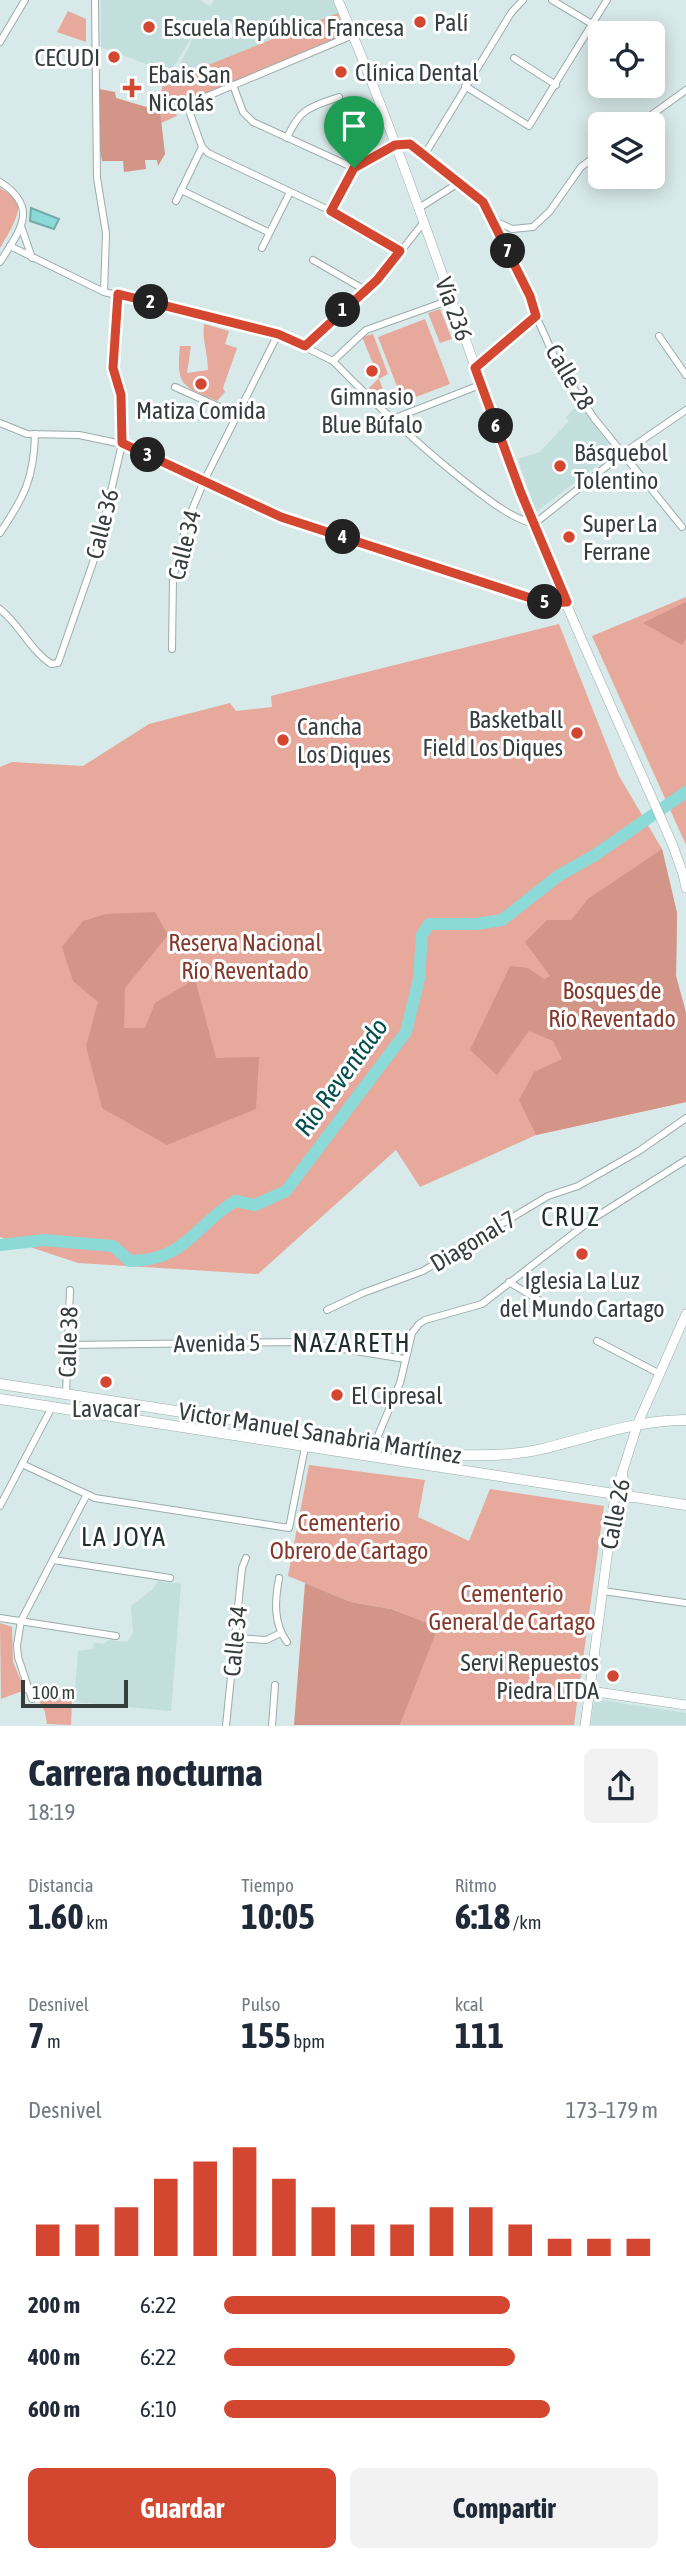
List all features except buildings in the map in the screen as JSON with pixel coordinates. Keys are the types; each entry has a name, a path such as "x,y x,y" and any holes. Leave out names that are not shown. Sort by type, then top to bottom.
{"main road":[{"name":"Vía 236","path":"338,0 419,208 480,385 534,524 664,825 684,874 686,888"},
{"name":"Calle 26","path":"585,1726 615,1495 638,1423 686,1314"},
{"name":"Victor Manuel Sanabria Martínez","path":"0,1384 445,1454 509,1455 540,1450 638,1423 686,1420"},
{"name":"Victor Manuel Sanabria Martínez","path":"0,1399 686,1505"},
{"path":"292,1444 296,1438 295,1429"},
{"path":"622,1474 630,1497"},
{"path":"590,1692 686,1705"}],"street":[{"path":"0,42 25,0"},
{"path":"95,0 97,177 106,233 104,292"},
{"path":"425,154 511,13 523,0"},
{"path":"552,0 588,22"},
{"path":"594,21 607,0"},
{"path":"465,86 529,126 588,31"},
{"path":"177,109 353,34"},
{"path":"514,58 556,85"},
{"path":"233,85 243,112 253,122 354,168"},
{"path":"656,112 686,90"},
{"path":"286,138 295,119 304,109 339,97"},
{"path":"187,104 202,147 208,153 331,211 400,251"},
{"name":"Calle 28","path":"395,145 410,144 483,202 530,296 558,365 622,454 681,527"},
{"path":"331,211 354,168 395,145"},
{"path":"176,201 202,147"},
{"path":"493,220 512,229 533,227 550,211 580,167 588,161"},
{"path":"0,182 20,197 25,213 21,226 0,262"},
{"path":"419,208 460,182"},
{"path":"181,190 268,232"},
{"path":"262,248 290,192"},
{"path":"305,346 377,280 424,222"},
{"path":"21,226 33,259"},
{"path":"10,246 104,292 278,334 305,346 333,361 390,420 437,460 492,502 520,520 534,524 622,454 686,410"},
{"path":"313,260 365,290"},
{"name":"Calle 36","path":"0,609 9,616 42,658 55,665 58,663 97,551 122,443 121,395 113,368 118,294"},
{"path":"333,361 366,330 450,300"},
{"path":"475,368 536,316"},
{"name":"Calle 34","path":"172,649 173,578 187,522 204,481 278,334"},
{"path":"659,336 686,375"},
{"path":"390,420 480,385"},
{"path":"175,387 237,415"},
{"path":"0,423 27,434 79,435 122,443 281,517 546,603 567,602"},
{"path":"0,533 29,483 35,434"},
{"name":"Diagonal 7","path":"327,1310 363,1293 423,1271 548,1196 578,1186 639,1151 686,1118"},
{"path":"375,1443 400,1383 412,1333 419,1324 474,1307 591,1220 686,1160"},
{"path":"509,1282 562,1314"},
{"name":"Calle 38","path":"66,1394 70,1290"},
{"path":"597,1341 661,1374"},
{"name":"Avenida 5","path":"69,1345 300,1342 405,1359"},
{"name":"Calle 38","path":"0,1506 52,1407"},
{"path":"22,1464 86,1496 289,1528 308,1432"},
{"path":"32,1699 18,1657 21,1621 86,1496"},
{"name":"Calle 34","path":"226,1726 242,1568 246,1558"},
{"path":"54,1559 170,1578"},
{"path":"279,1578 276,1606 281,1633 287,1642"},
{"path":"603,1591 686,1603"},
{"path":"0,1618 116,1636"},
{"path":"235,1638 266,1640 281,1633"},
{"path":"272,1726 275,1685"},
{"path":"29,1690 65,1694"}],"shaded area":[{"path":"101,0 200,0 210,6 214,0 333,0 338,13 172,80 201,22 170,73 101,47"},
{"path":"579,404 615,452 536,512 518,459 540,452 569,421 566,417"},
{"path":"158,1581 181,1584 171,1711 74,1702 78,1651 93,1649 94,1643 104,1644 109,1640 127,1642 133,1633 131,1606 153,1589"},
{"path":"594,1699 686,1713 686,1725 591,1725"}],"green space":[{"path":"68,11 86,19 86,42 57,32"},
{"path":"338,13 346,37 174,109 177,116 161,123 159,104 163,83"},
{"path":"99,89 115,92 116,98 160,111 165,154 158,166 157,160 145,160 146,169 124,172 123,161 102,161 97,134"},
{"path":"0,188 19,200 19,207 0,248"},
{"path":"440,309 452,339 440,343 428,313"},
{"path":"425,319 450,384 403,402 378,337"},
{"path":"204,324 229,331 225,344 237,348 223,388 225,392 217,401 189,388 179,369 180,346 191,346 187,373 208,370"},
{"path":"373,334 388,374 379,379 390,409 369,388 379,378 362,337"},
{"path":"686,597 686,845 592,636"},
{"path":"686,602 686,639 682,645 643,623"},
{"name":"Reserva Nacional Río Reventado","path":"559,624 619,776 662,849 677,913 676,976 686,1013 686,1102 536,1135 420,1187 396,1150 258,1274 78,1263 0,1237 0,767 12,762 83,766 149,724 230,703 236,711 272,707 271,696"},
{"name":"Bosques de Río Reventado","path":"662,849 677,913 676,976 686,1013 686,1102 536,1135 519,1100 534,1072 562,1059 553,1041 529,1031 497,1075 470,1050 510,966 528,968 544,979 550,976 525,942 547,920 571,920 588,899"},
{"path":"155,912 168,935 125,988 124,1028 145,1028 155,1003 195,979 216,1058 259,1057 256,1109 167,1145 102,1108 86,1046 98,1002 73,981 62,947 83,921 106,914"},
{"name":"Cementerio General de Cartago","path":"309,1465 425,1480 418,1517 469,1541 490,1489 604,1506 574,1725 400,1725 437,1627 391,1609 351,1602 288,1576"},
{"path":"305,1583 351,1602 391,1609 438,1627 400,1725 294,1725"},
{"path":"0,1623 12,1627 13,1662 25,1690 1,1699"},
{"path":"45,1695 72,1700 71,1725 47,1724 45,1712 38,1699"}],"water":[{"path":"31,208 59,219 54,229 30,221"}],"waterway":[{"name":"Rio Reventado","path":"0,1245 44,1240 113,1246 130,1261 149,1259 177,1248 235,1201 255,1205 286,1191 406,1032 419,979 422,935 429,924 476,924 502,920 558,876 595,855 686,792"}],"place":[{"name":"Palí","path":"420,22"},
{"name":"Escuela República Francesa","path":"149,27"},
{"name":"CECUDI","path":"114,57"},
{"name":"Clínica Dental","path":"341,72"},
{"name":"Ebais San Nicolás","path":"132,88"},
{"name":"Gimnasio Blue Búfalo","path":"372,371"},
{"name":"Matiza Comida","path":"201,384"},
{"name":"Básquebol Tolentino","path":"560,466"},
{"name":"Super La Ferrane","path":"569,537"},
{"name":"Basketball Field Los Diques","path":"577,733"},
{"name":"Cancha Los Diques","path":"283,740"},
{"name":"Iglesia La Luz del Mundo Cartago","path":"582,1254"},
{"name":"Lavacar","path":"106,1382"},
{"name":"El Cipresal","path":"337,1395"},
{"name":"Servi Repuestos Piedra LTDA","path":"613,1676"}],"district":[{"name":"CRUZ","path":"571,1217"},
{"name":"NAZARETH","path":"352,1343"},
{"name":"LA JOYA","path":"124,1537"}],"route":[{"path":"410,144 483,202 493,220 530,296 536,316 475,368 521,493 567,602 546,603 281,517 122,443 121,395 113,368 118,294 278,334 305,346 377,280 400,251 331,211 354,168 395,145 410,144"}],"park label":[{"name":"Cementerio Obrero de Cartago","path":"349,1536"}]}
